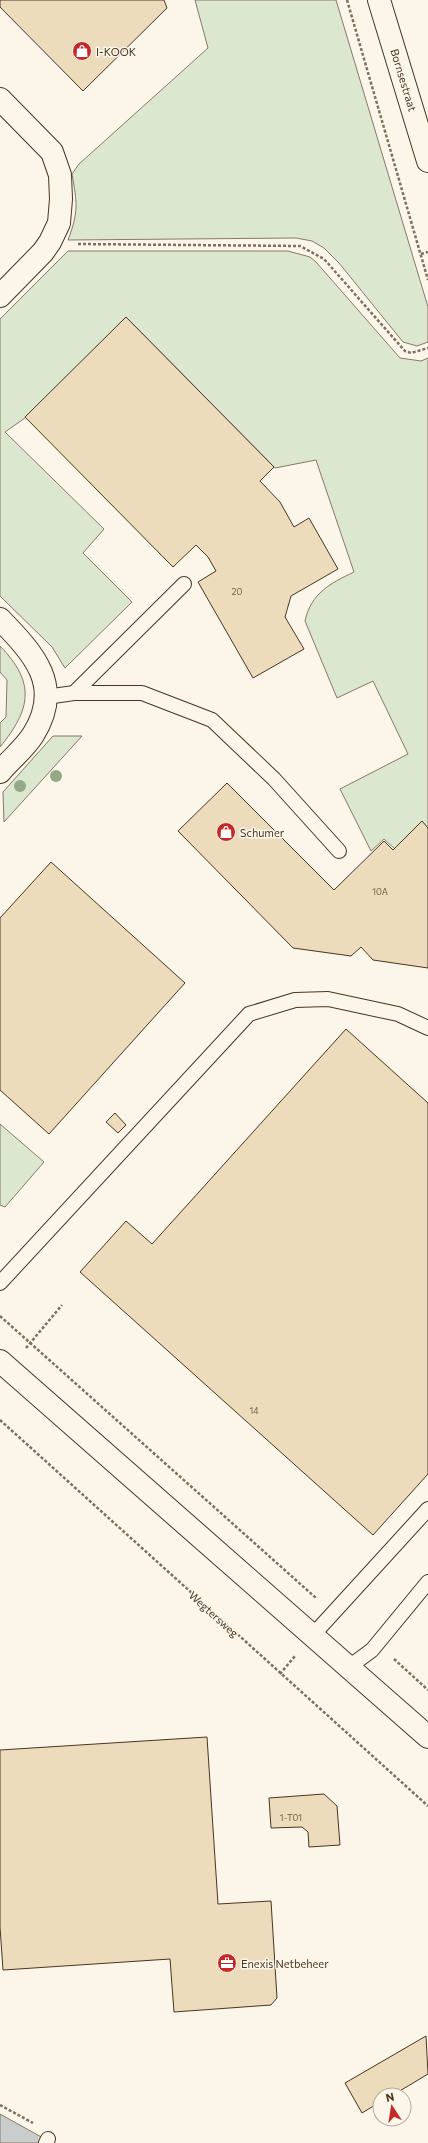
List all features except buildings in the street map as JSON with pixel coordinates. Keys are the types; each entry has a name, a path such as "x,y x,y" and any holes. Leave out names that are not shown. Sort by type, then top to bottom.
{"street":[{"name":"Bornsestraat","path":"379,0 428,161"},
{"path":"0,99 52,152 60,175 61,199 58,222 50,242 43,252 0,296"},
{"path":"0,620 36,660 46,682 46,697 42,715 32,736 0,772"},
{"path":"4,1365 349,1666 428,1737"}],"lane":[{"path":"74,692 184,584"},
{"path":"46,697 74,692 142,693 212,720 274,779 339,851"},
{"path":"0,1283 249,1014 295,1000 328,999 398,1014 428,1028"},
{"path":"313,1635 428,1509"},
{"path":"349,1666 372,1650 428,1582"}],"path":[{"path":"347,0 428,280"},
{"path":"50,242 69,244 300,246 324,259 401,349 411,353 428,348"},
{"path":"421,254 428,252"},
{"path":"4,1365 31,1343 62,1305"},
{"path":"0,1316 333,1614"},
{"name":"Wegtersweg","path":"0,1420 428,1806"},
{"path":"372,1650 380,1655 392,1658 428,1690"}],"green space":[{"path":"195,0 336,0 428,307 428,342 417,346 403,342 339,263 324,248 312,241 296,238 68,240 74,222 76,207 72,174 79,164 208,48"},
{"path":"68,251 288,251 310,257 400,358 421,361 428,358 428,829 395,849 384,839 371,851 340,789 408,754 373,681 337,698 305,621 312,603 323,590 337,580 354,572 316,460 275,468 127,318 25,418 5,432 104,529 83,553 132,602 65,668 52,647 0,596 0,319"},
{"path":"0,646 12,659 20,672 24,684 25,696 23,708 18,720 0,747 0,723 6,717 7,680 0,672"},
{"path":"53,736 82,736 4,822 3,792"},
{"path":"0,1124 44,1162 5,1207 0,1205"}],"shaded area":[{"path":"0,2114 52,2143 0,2143"}],"place":[{"name":"I-KOOK","path":"82,51"},
{"name":"Schumer","path":"226,832"},
{"name":"Enexis Netbeheer","path":"227,1963"}]}
